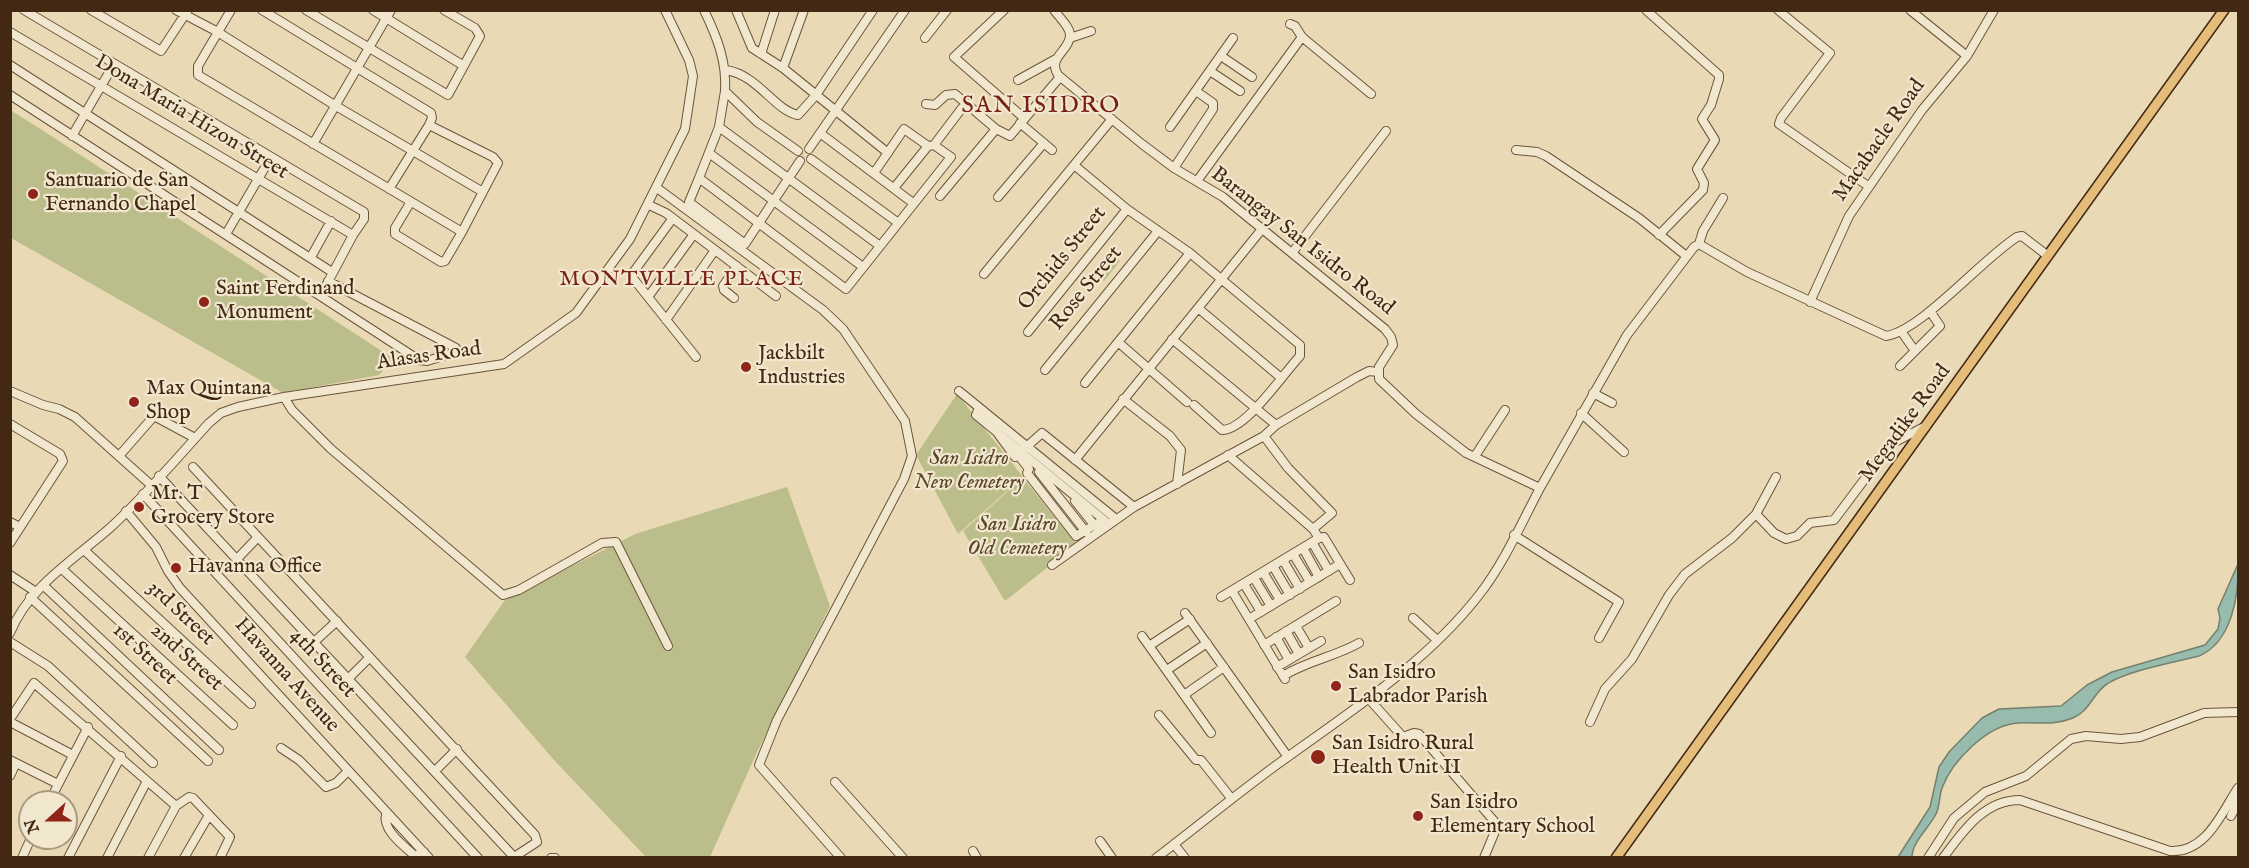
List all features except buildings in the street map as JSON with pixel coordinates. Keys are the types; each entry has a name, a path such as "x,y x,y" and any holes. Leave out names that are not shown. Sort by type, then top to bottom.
{"main road":[{"name":"Megadike Road","path":"1616,858 2224,10"}],"street":[{"path":"24,10 358,208 365,215 321,295"},
{"path":"91,10 161,51 186,13"},
{"path":"176,10 186,13 336,106 483,192"},
{"path":"231,10 198,66 198,75 462,232"},
{"path":"262,10 428,110 432,116 429,125 389,189"},
{"path":"306,10 448,95 480,39 480,33 444,10"},
{"path":"374,10 464,66"},
{"path":"313,144 392,10"},
{"name":"Alasas Road","path":"10,633 14,614 126,511 221,413 284,398 494,366 509,361 576,313 630,238 649,205 685,129 692,92 689,60 665,10"},
{"path":"704,10 715,34 726,70 725,92 719,127 689,202 745,244 801,161"},
{"path":"736,10 750,45 783,68 888,153"},
{"path":"761,54 775,10"},
{"path":"726,70 735,71 756,83 794,115 800,113 816,95 873,10"},
{"path":"809,149 905,10"},
{"path":"925,38 948,10"},
{"path":"1004,10 954,57 1052,150"},
{"path":"926,104 935,105 946,95 956,94 996,129 1010,136 1060,77 1054,67 1056,58 1070,38 1070,32 1054,10"},
{"path":"1646,10 1719,75 1711,105 1702,119 1715,140 1697,169 1704,183 1703,190 1659,235"},
{"path":"1778,10 1830,53 1781,118 1779,124 1869,186"},
{"path":"1910,10 1967,56"},
{"name":"Macabacle Road","path":"1810,302 1849,216 1922,110 1967,56 1994,10"},
{"path":"783,68 802,11"},
{"path":"1290,24 1295,26 1302,37 1371,94"},
{"path":"1070,38 1091,31"},
{"name":"Dona Maria Hizon Street","path":"10,32 353,235"},
{"path":"1197,181 1302,37"},
{"path":"1170,127 1233,38"},
{"path":"1221,56 1252,77"},
{"path":"1018,80 1056,58"},
{"path":"72,136 114,64"},
{"path":"10,65 332,272"},
{"path":"1210,71 1240,91"},
{"name":"Barangay San Isidro Road","path":"1060,77 1174,168 1223,197 1391,337 1393,345 1382,360 1378,372"},
{"path":"1174,168 1214,106 1196,91"},
{"path":"725,92 757,122 798,151 801,161"},
{"path":"10,95 419,360 427,361 456,352 456,348 328,281"},
{"path":"894,188 962,108"},
{"path":"984,274 1112,119"},
{"path":"410,203 394,232 441,262 445,261 498,165 497,160 429,125"},
{"path":"719,127 880,246"},
{"path":"699,178 846,289 951,157 904,129 874,172"},
{"path":"940,196 996,129"},
{"path":"1293,253 1386,131"},
{"path":"820,133 913,203"},
{"path":"998,197 1044,143"},
{"path":"798,151 805,147 813,155 806,162 801,161"},
{"path":"1516,150 1537,152 1546,156 1639,218 1684,255"},
{"path":"709,153 863,267"},
{"path":"226,234 271,157"},
{"path":"811,159 897,222"},
{"path":"1074,165 1127,209 1190,253 1222,279 1300,345 1300,356 1280,377 1257,408 1233,428 1222,430 1118,342"},
{"path":"657,188 824,310 843,329 908,429 912,456 909,468 775,724 759,765 841,858"},
{"path":"1156,858 1231,798 1370,699 1437,640 1480,594 1581,412 1627,335 1684,255 1699,244 1723,198"},
{"path":"649,205 673,218 776,296"},
{"name":"Orchids Street","path":"1028,332 1127,209"},
{"path":"673,218 632,274 696,357"},
{"path":"311,257 331,221"},
{"path":"1075,460 1262,229"},
{"name":"Rose Street","path":"1045,370 1158,231"},
{"path":"648,297 694,234"},
{"path":"1699,244 1738,267 1881,335 1891,335 1901,331 1930,311 1966,277 2017,237 2022,236 2049,256"},
{"path":"666,320 715,250"},
{"path":"1085,382 1190,253"},
{"path":"734,298 723,286 737,266"},
{"path":"1198,308 1280,377"},
{"path":"1899,366 1940,326 1930,311"},
{"path":"1901,331 1915,351"},
{"path":"1172,339 1276,425"},
{"path":"1052,564 1109,521 1264,436 1276,425 1370,371 1378,372 1383,385 1450,441 1540,488"},
{"path":"10,391 67,412 151,485"},
{"path":"959,391 1049,475 1109,521"},
{"path":"1593,393 1612,403"},
{"path":"284,398 292,410 331,449 503,594 519,590 602,543 616,542 668,646"},
{"path":"1123,399 1170,436 1181,450 1178,484"},
{"path":"1475,456 1505,410"},
{"path":"1581,412 1624,453"},
{"path":"119,456 154,416 195,438"},
{"path":"10,424 60,454 63,461 10,543"},
{"path":"1756,514 1774,533 1786,539 1797,536 1810,523 1834,520 1891,444 1926,426"},
{"path":"998,428 1015,457 1042,433 1134,507"},
{"path":"1264,436 1288,468 1332,513 1313,529"},
{"path":"1023,452 1049,475 1057,493 1086,532"},
{"path":"1023,452 1039,488 1076,536 1109,521"},
{"path":"1228,455 1313,529 1329,571"},
{"path":"159,476 515,857 538,838 193,467"},
{"path":"1039,488 1049,475"},
{"path":"1590,722 1605,689 1632,659 1679,581 1696,564 1732,538 1756,514 1776,477"},
{"path":"1048,500 1057,493 1071,490"},
{"path":"1071,490 1095,526"},
{"name":"4th Street","path":"143,494 478,858"},
{"path":"1096,509 1109,521"},
{"name":"Havanna Avenue","path":"126,511 156,547 180,588 426,855"},
{"path":"10,522 20,527"},
{"path":"1514,536 1619,602 1599,638"},
{"path":"237,559 258,537"},
{"path":"1221,597 1324,537 1350,580"},
{"path":"1303,548 1319,577"},
{"name":"3rd Street","path":"84,550 251,704"},
{"path":"1293,554 1310,582"},
{"path":"1283,560 1300,589"},
{"path":"1249,619 1340,564"},
{"path":"1273,566 1290,594"},
{"name":"2nd Street","path":"62,569 233,725"},
{"path":"1263,572 1280,600"},
{"path":"10,575 208,761"},
{"path":"1254,578 1271,606"},
{"path":"1244,584 1261,612"},
{"name":"1st Street","path":"43,585 219,750"},
{"path":"1232,591 1284,678 1305,663 1332,656 1359,643"},
{"path":"1264,645 1336,601"},
{"path":"1149,646 1187,616 1288,757"},
{"path":"1413,618 1421,630 1437,640"},
{"path":"313,643 337,621"},
{"path":"1296,626 1309,648"},
{"path":"1286,631 1299,654"},
{"path":"1142,636 1211,734"},
{"path":"1276,638 1289,660"},
{"path":"1277,667 1321,641"},
{"path":"10,642 48,666 153,763"},
{"path":"1167,670 1207,643"},
{"path":"348,679 370,657"},
{"path":"1184,695 1224,668"},
{"path":"73,755 10,721 34,683 88,727 176,806"},
{"path":"1370,699 1403,737 1414,733 1419,734 1494,821 1496,829 1489,856"},
{"path":"1928,858 1954,818 1985,792 2026,776 2072,739 2086,736 2121,739 2140,737 2204,713 2238,712"},
{"path":"1159,715 1196,760 1201,760 1231,798"},
{"path":"55,790 88,727"},
{"path":"281,748 299,760 326,787 336,783 348,771"},
{"path":"435,771 456,749"},
{"path":"68,858 121,756"},
{"path":"10,776 13,762 58,784"},
{"path":"107,858 147,781"},
{"path":"835,782 903,858"},
{"path":"1943,858 1966,827 1986,810 2007,800 2020,800 2170,851 2180,851 2201,843 2238,788"},
{"path":"148,858 176,806 189,797 230,837 220,858"},
{"path":"2231,816 2238,802"},
{"path":"184,858 209,815"},
{"path":"1100,841 1112,858"},
{"path":"1174,844 1185,858"}],"green space":[{"path":"10,110 394,359 379,375 283,393 11,238"},
{"path":"1110,252 1120,261 1104,281 1093,272"},
{"name":"San Isidro New Cemetery","path":"957,394 1023,477 958,534 916,455"},
{"name":"San Isidro Old Cemetery","path":"1023,478 1077,544 1005,601 963,531"},
{"path":"787,487 830,606 757,752 710,857 646,857 554,760 465,657 505,600 635,534"}],"shaded area":[{"path":"2238,564 2237,589 2231,616 2219,640 2210,649 2199,656 2151,667 2115,679 2102,688 2084,711 2073,718 2052,723 2007,725 1984,737 1963,756 1947,777 1936,814 1918,840 1912,857 1898,857 1930,807 1939,767 1949,752 1982,718 1999,709 2061,706 2087,685 2112,672 2205,645 2218,629 2220,618 2218,609"}],"place":[{"name":"Santuario de San Fernando Chapel","path":"33,194"},
{"name":"Saint Ferdinand Monument","path":"204,302"},
{"name":"Jackbilt Industries","path":"746,367"},
{"name":"Max Quintana Shop","path":"134,402"},
{"name":"Mr. T Grocery Store","path":"139,507"},
{"name":"Havanna Office","path":"176,568"},
{"name":"San Isidro Labrador Parish","path":"1336,686"},
{"name":"San Isidro Rural Health Unit II","path":"1318,757"},
{"name":"San Isidro Elementary School","path":"1418,816"}],"district":[{"name":"SAN ISIDRO","path":"1041,107"},
{"name":"MONTVILLE PLACE","path":"682,280"}]}
